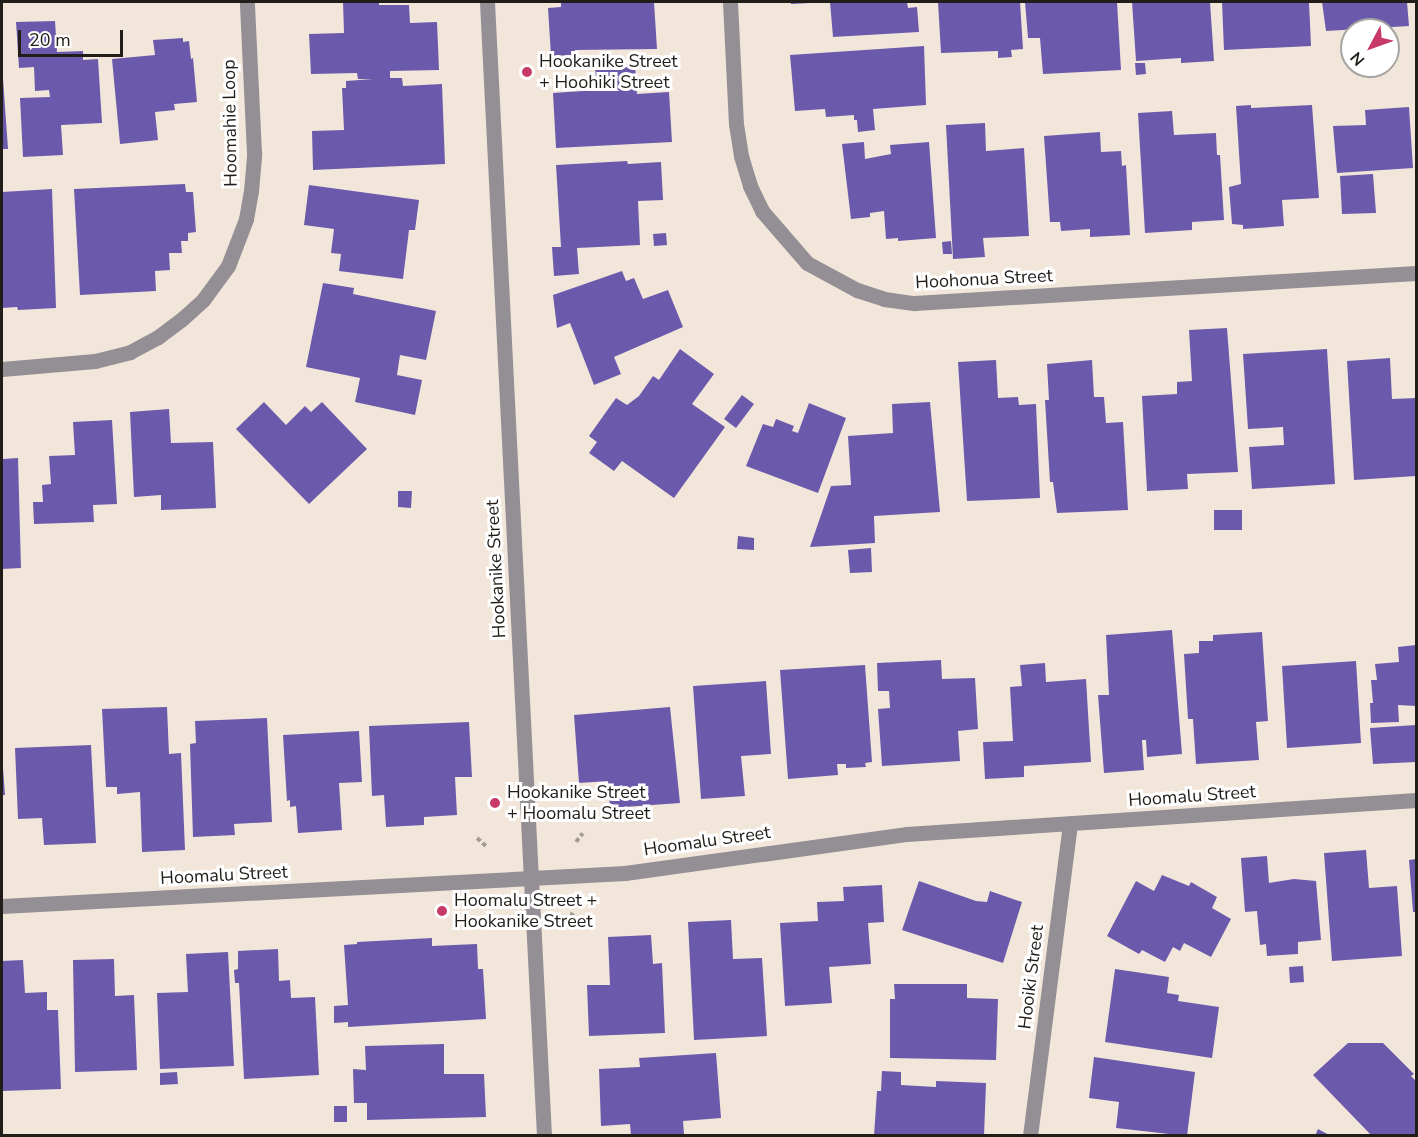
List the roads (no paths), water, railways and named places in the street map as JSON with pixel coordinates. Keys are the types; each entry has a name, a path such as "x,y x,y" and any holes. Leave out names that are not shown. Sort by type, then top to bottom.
{"street":[{"name":"Hoomahie Loop","path":"2,369 95,361 130,352 158,338 182,319 203,300 228,266 246,219 254,153 247,2"},
{"name":"Hookanike Street","path":"487,2 544,1136"},
{"name":"Hoohonua Street","path":"729,2 736,124 741,156 750,186 762,211 807,263 857,290 914,303 1416,273"},
{"name":"Hoomalu Street","path":"2,906 625,873 860,839 1416,800"},
{"name":"Hooiki Street","path":"1030,1136 1070,824"}],"place":[{"name":"Hookanike Street + Hoohiki Street","path":"527,72"},
{"name":"Hookanike Street + Hoomalu Street","path":"495,803"},
{"name":"Hoomalu Street + Hookanike Street","path":"442,911"}]}
